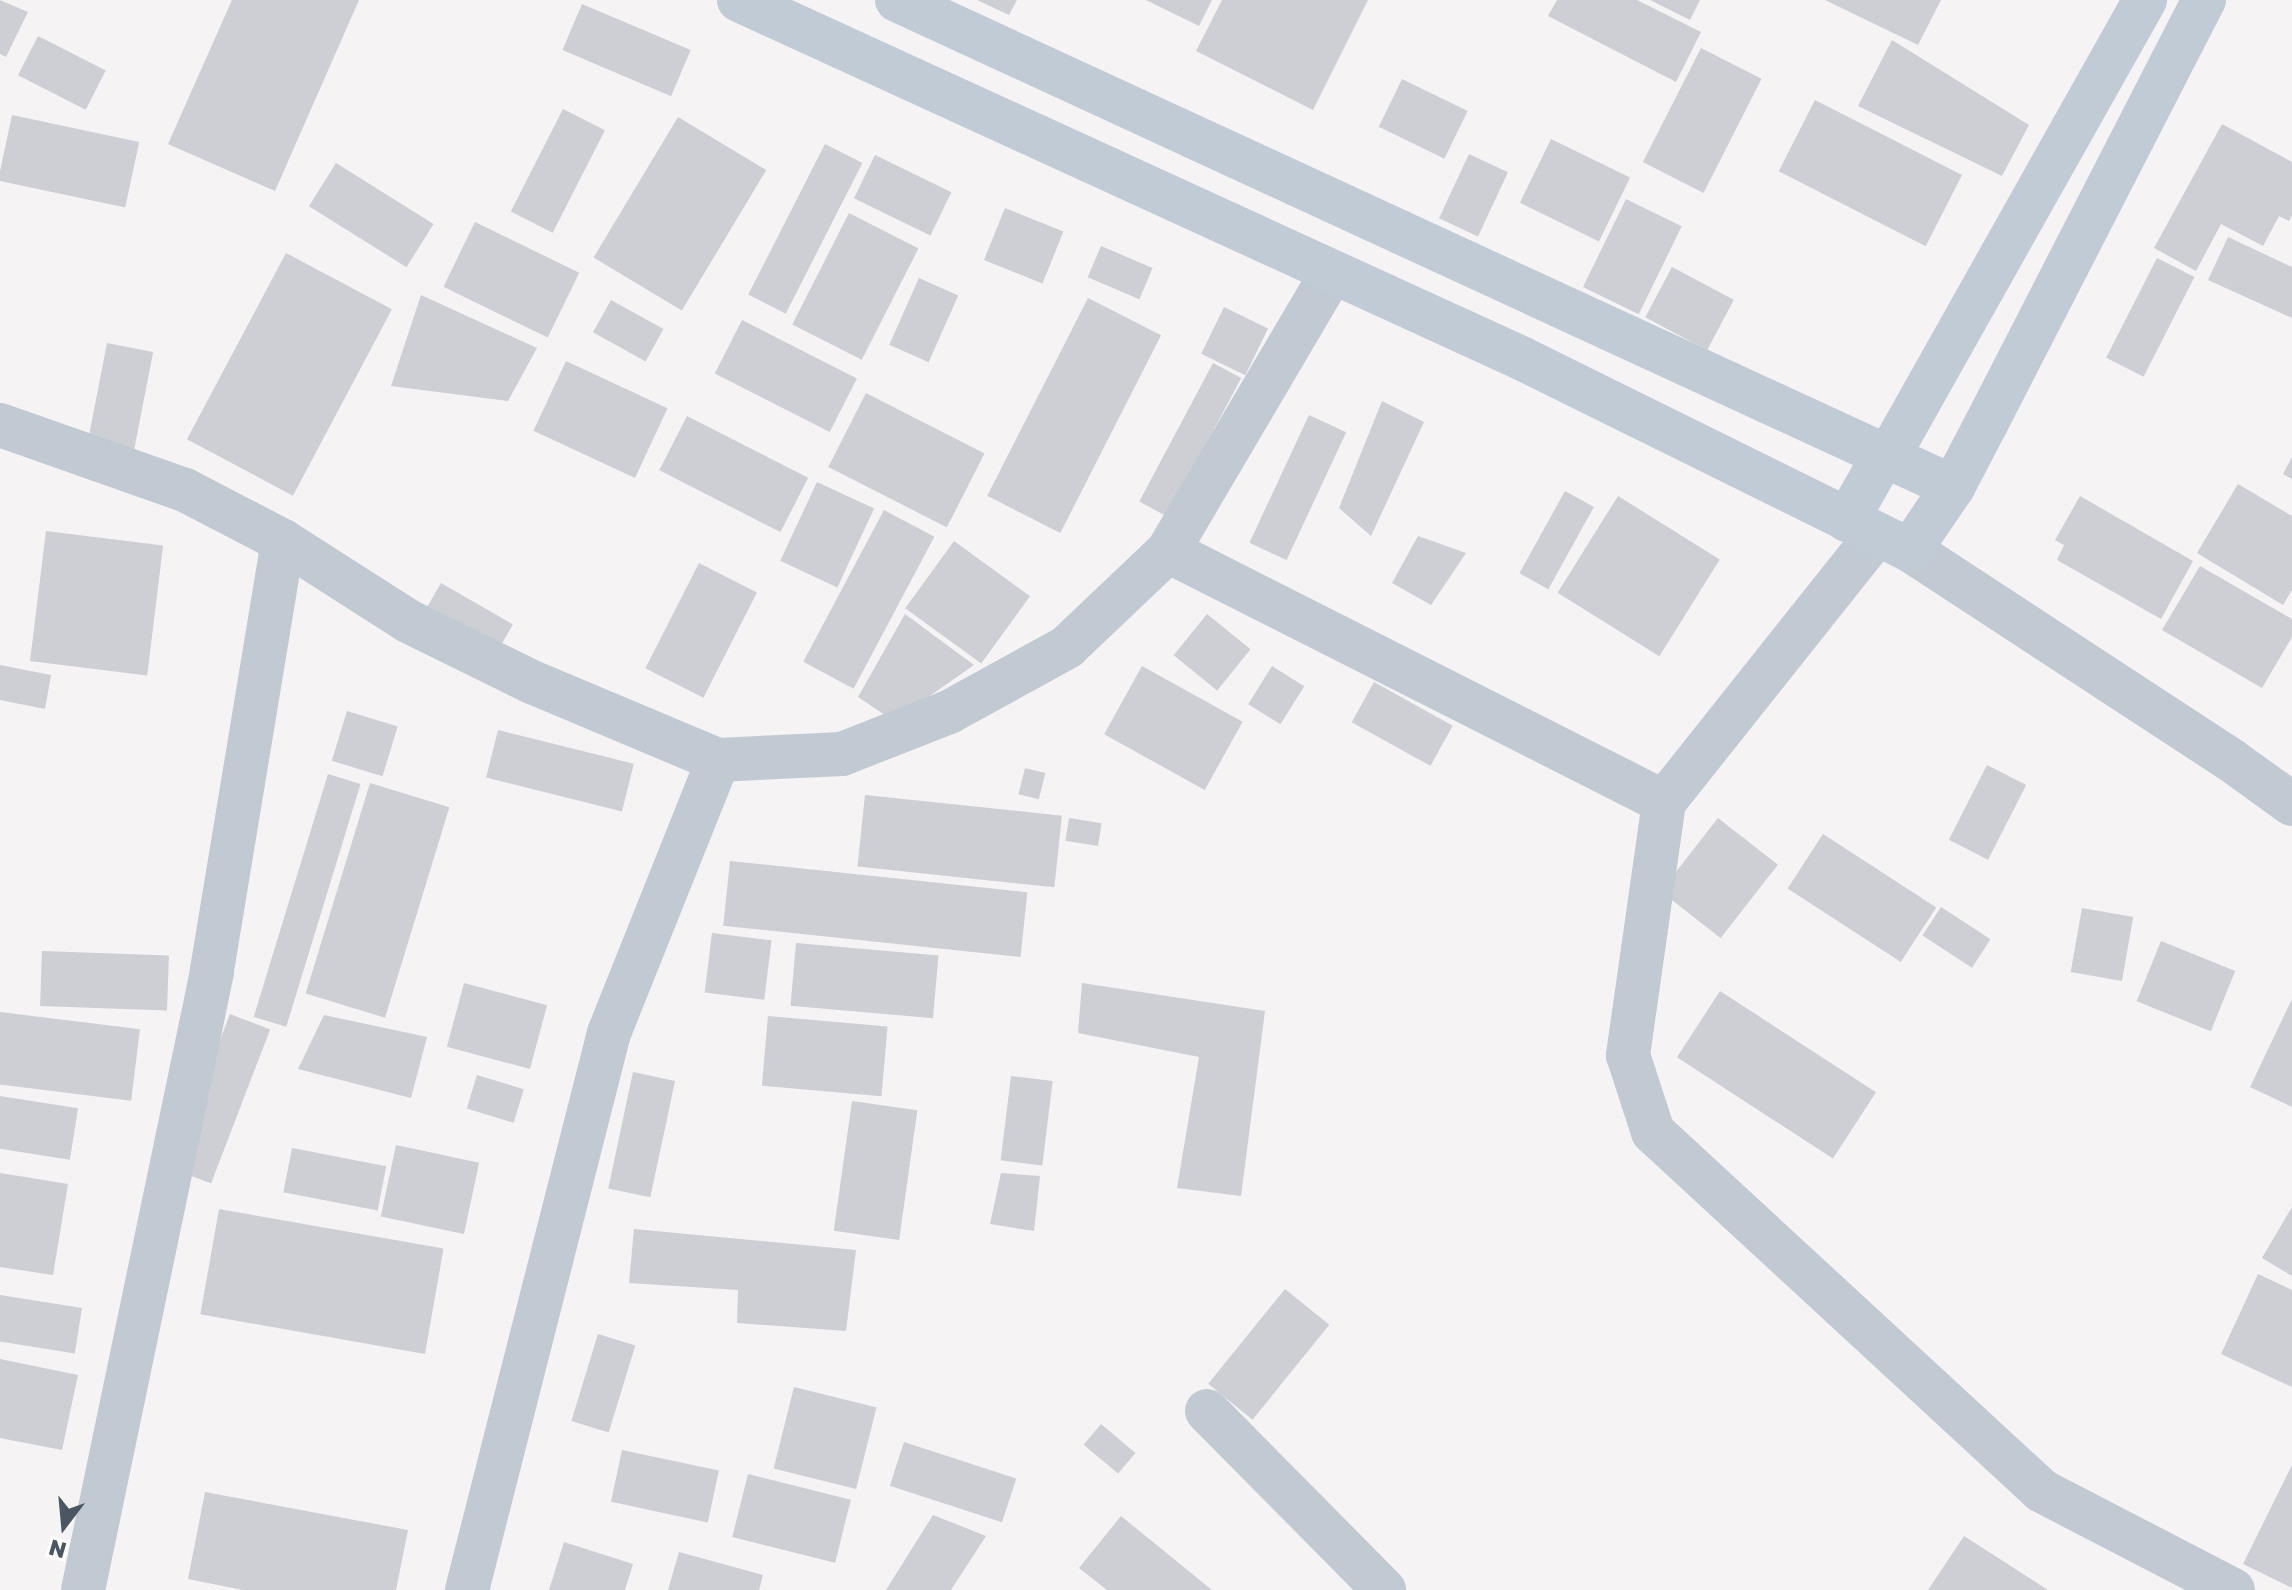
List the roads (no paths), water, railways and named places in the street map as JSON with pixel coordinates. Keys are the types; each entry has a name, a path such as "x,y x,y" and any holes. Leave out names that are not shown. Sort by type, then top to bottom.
{"street":[{"path":"739,0 1331,274 1521,358 1878,535 2231,760 2292,804"},
{"path":"897,0 1953,487"},
{"path":"1878,535 1885,453 1897,441 2145,0"},
{"path":"2204,0 1953,487 1878,535 1664,802 1628,1055 1653,1132 2042,1491 2233,1590"},
{"path":"0,425 185,490 283,541 408,621 532,682 718,760 842,754 949,712 1067,647 1168,551 1331,274"},
{"path":"83,1590 212,972 283,541"},
{"path":"1168,551 1664,802"},
{"path":"467,1590 609,1033 718,760"},
{"path":"1207,1411 1384,1590"}]}
